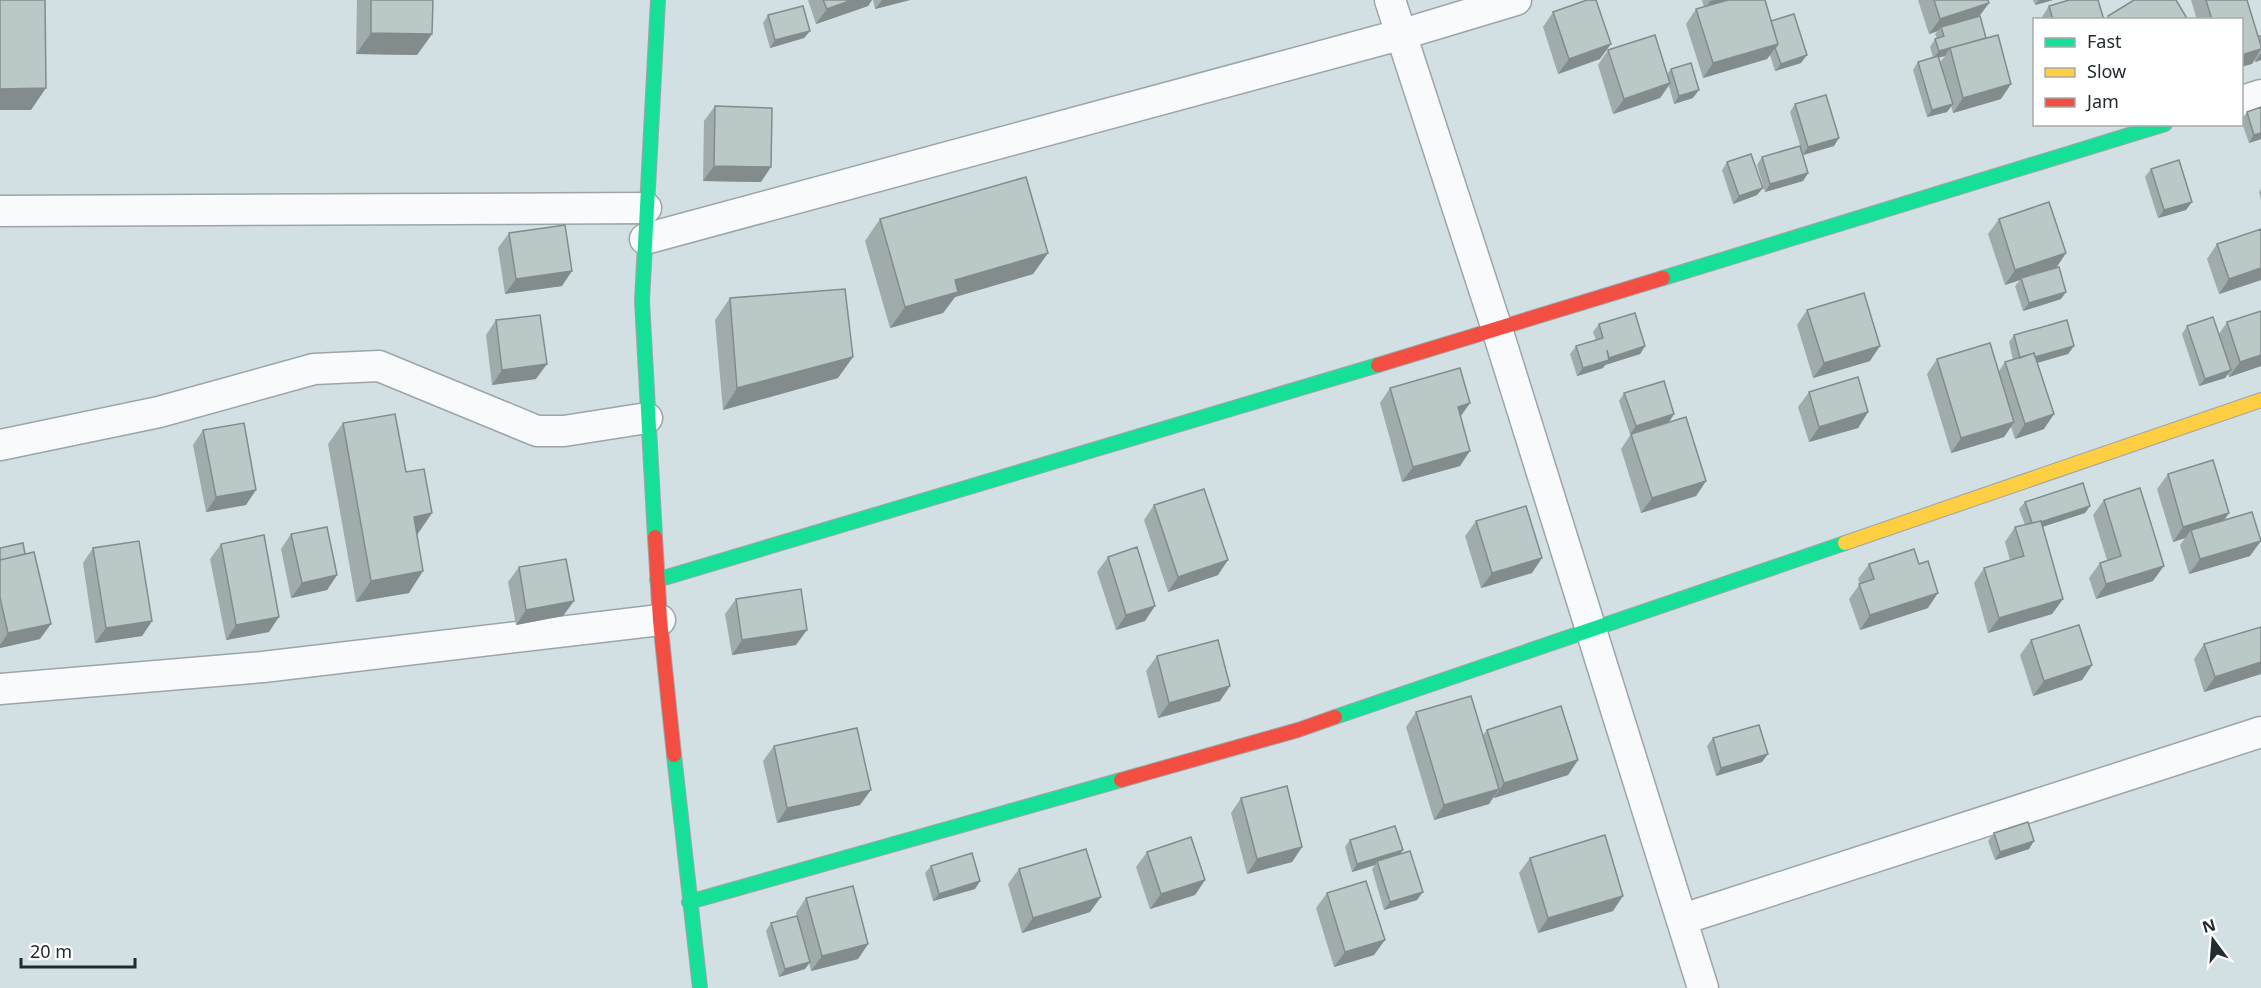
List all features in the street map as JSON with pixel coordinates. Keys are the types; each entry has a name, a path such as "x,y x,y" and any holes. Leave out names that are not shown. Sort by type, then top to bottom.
{"street":[{"path":"658,0 642,301 660,620 700,988"},
{"path":"1390,0 1403,34 1497,329 1703,988"},
{"path":"645,239 1403,34 1516,0"},
{"path":"2243,100 2261,95"},
{"path":"657,580 1497,329 2158,126"},
{"path":"0,211 646,208"},
{"path":"0,445 159,412 314,369 379,366 537,431 564,431 647,418"},
{"path":"689,902 1298,730 2261,400"},
{"path":"0,689 263,667 660,620"},
{"path":"1683,919 2261,732"}],"building":[{"path":"0,0 45,0 46,88 0,89"},
{"path":"371,0 433,0 432,34 371,33"},
{"path":"823,0 852,0 827,9"},
{"path":"1587,0 1596,0 1611,44 1569,59 1553,12"},
{"path":"1728,0 1765,0 1778,44 1713,63 1696,9"},
{"path":"1934,0 1988,0 1989,3 1940,19"},
{"path":"2069,0 2098,0 2103,18 2052,18 2049,6"},
{"path":"2134,0 2176,0 2187,18 2110,18 2108,16"},
{"path":"2206,0 2247,0 2261,49 2243,54 2243,18 2211,18"},
{"path":"803,6 810,31 775,40 768,15"},
{"path":"1794,14 1807,55 1781,64 1775,48 1778,44 1771,21"},
{"path":"1980,16 1986,38 1939,51 1935,39 1944,36 1941,27"},
{"path":"1655,35 1670,83 1624,99 1608,50"},
{"path":"1998,35 2011,84 1963,98 1950,48"},
{"path":"1938,56 1953,104 1932,110 1918,62"},
{"path":"1691,63 1699,90 1679,96 1671,69"},
{"path":"1826,95 1839,138 1808,147 1795,104"},
{"path":"715,106 772,108 771,167 714,166"},
{"path":"2261,107 2261,133 2254,135 2247,112"},
{"path":"1800,146 1808,173 1770,184 1762,157"},
{"path":"1751,154 1763,188 1739,196 1727,162"},
{"path":"2179,160 2192,202 2164,210 2151,169"},
{"path":"1026,177 1048,253 955,280 958,292 905,307 880,219"},
{"path":"2049,202 2066,253 2015,270 1999,219"},
{"path":"565,225 572,271 516,279 509,233"},
{"path":"2261,229 2261,268 2229,279 2217,244"},
{"path":"2059,267 2066,292 2029,303 2021,278"},
{"path":"845,289 853,357 737,388 730,298"},
{"path":"1864,293 1880,346 1824,363 1807,310"},
{"path":"2261,311 2261,355 2240,362 2227,322"},
{"path":"1635,313 1645,346 1609,358 1607,350 1609,360 1583,368 1576,346 1603,338 1599,324"},
{"path":"540,315 547,364 502,370 496,320"},
{"path":"2213,317 2231,370 2205,379 2187,326"},
{"path":"2067,320 2074,346 2035,357 2034,353 2020,358 2014,335"},
{"path":"1990,343 2014,422 1961,438 1937,359"},
{"path":"2034,353 2054,414 2025,424 2005,362"},
{"path":"1460,368 1470,403 1458,407 1470,451 1413,467 1390,388"},
{"path":"1858,377 1868,412 1819,427 1809,392"},
{"path":"1664,381 1674,414 1636,426 1624,393"},
{"path":"395,414 406,472 424,469 432,513 414,517 423,571 371,581 343,423"},
{"path":"1686,417 1706,481 1652,498 1631,434"},
{"path":"244,423 256,490 216,497 203,430"},
{"path":"2213,460 2229,513 2183,527 2168,474"},
{"path":"2083,483 2090,506 2032,523 2025,502"},
{"path":"2140,488 2164,566 2106,584 2100,563 2121,556 2104,500"},
{"path":"1204,489 1228,560 1178,577 1154,505"},
{"path":"1526,506 1542,558 1492,573 1476,521"},
{"path":"2252,512 2261,541 2200,559 2191,530"},
{"path":"2041,521 2063,599 1999,618 1984,568 2024,556 2015,527"},
{"path":"327,527 337,575 302,583 291,534"},
{"path":"264,535 279,617 236,625 221,544"},
{"path":"139,541 152,621 106,628 93,548"},
{"path":"23,543 25,554 0,560 0,548"},
{"path":"1137,547 1155,606 1126,615 1108,557"},
{"path":"1914,549 1919,564 1928,561 1938,593 1870,615 1859,584 1874,579 1869,564"},
{"path":"34,552 51,624 8,633 0,598 0,560"},
{"path":"566,559 574,601 526,610 519,567"},
{"path":"801,589 807,630 742,640 736,599"},
{"path":"2079,625 2092,665 2044,681 2031,640"},
{"path":"2261,627 2261,662 2215,677 2204,644"},
{"path":"1218,640 1230,686 1169,703 1157,656"},
{"path":"1471,696 1499,789 1444,805 1416,712"},
{"path":"1561,706 1578,760 1504,783 1487,730"},
{"path":"1759,725 1768,754 1721,768 1713,738"},
{"path":"857,728 871,790 787,808 774,746"},
{"path":"1287,786 1302,847 1257,859 1241,798"},
{"path":"2028,822 2034,841 2000,852 1994,833"},
{"path":"1395,826 1403,850 1357,864 1350,840"},
{"path":"1605,835 1623,896 1548,918 1530,858"},
{"path":"1191,837 1205,880 1161,894 1147,852"},
{"path":"1086,849 1101,897 1033,918 1019,869"},
{"path":"1410,851 1423,892 1390,902 1377,861"},
{"path":"972,853 980,881 939,894 931,866"},
{"path":"1366,881 1385,940 1345,952 1327,893"},
{"path":"853,886 868,944 822,956 806,898"},
{"path":"797,916 810,962 785,969 771,923"}],"traffic: fast":[{"path":"655,537 642,301 658,0"},
{"path":"1663,278 2158,126"},
{"path":"657,580 1378,365"},
{"path":"1335,717 1845,543"},
{"path":"674,755 700,988"},
{"path":"689,902 1121,780"}],"traffic: slow":[{"path":"1845,543 2261,400"}],"traffic: jam":[{"path":"1378,365 1663,278"},
{"path":"655,537 660,620 674,755"},
{"path":"1121,780 1298,730 1335,717"}]}
